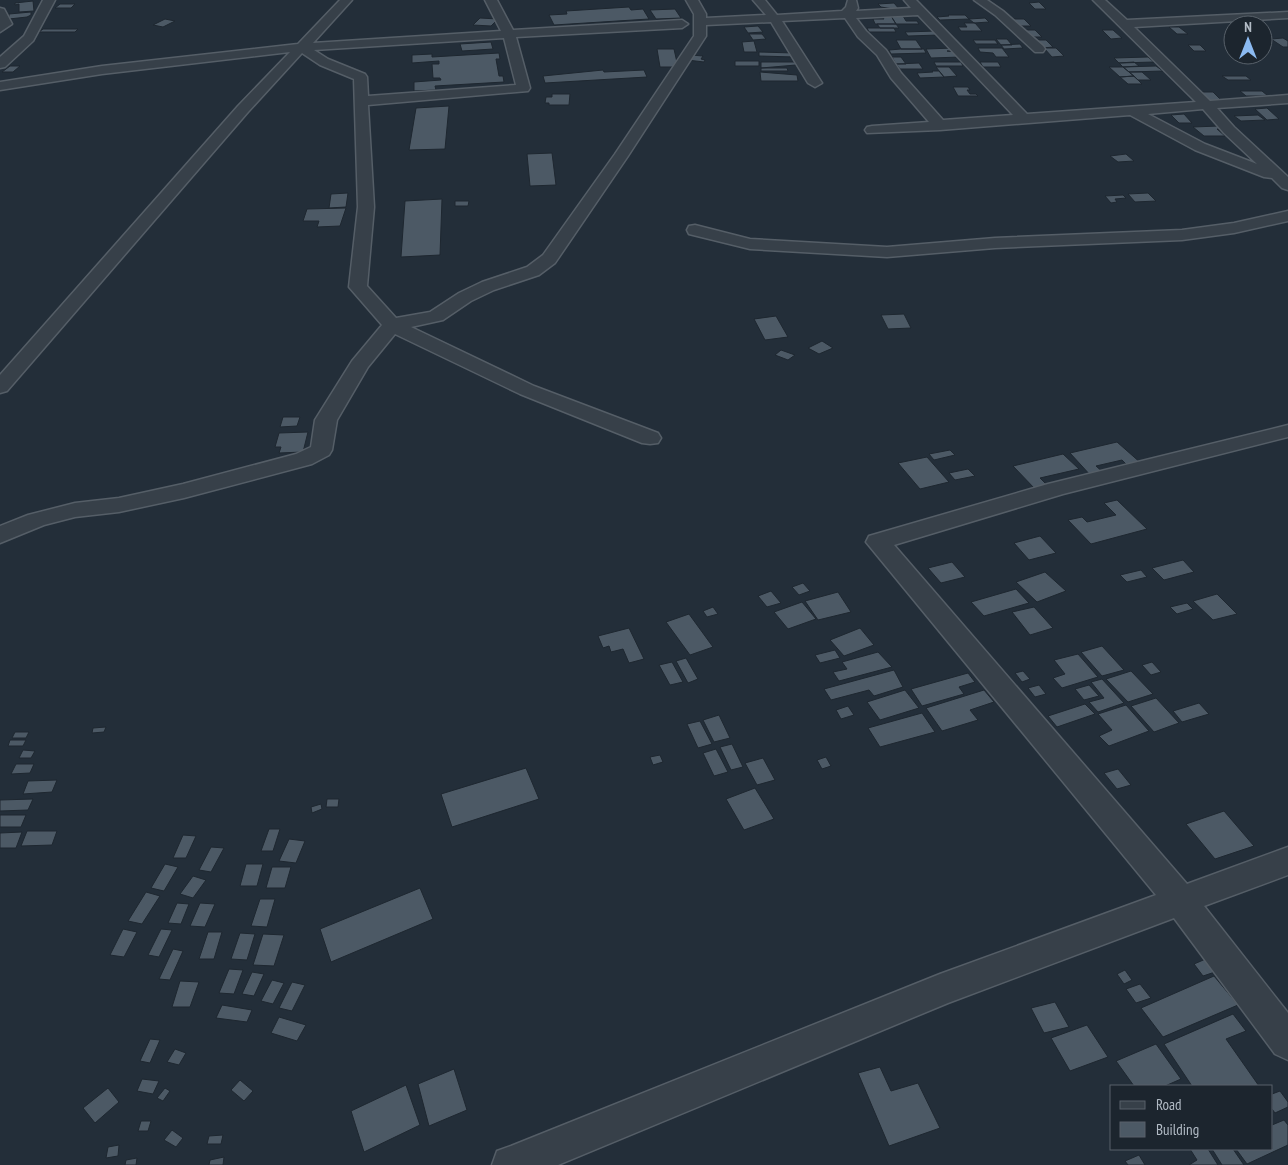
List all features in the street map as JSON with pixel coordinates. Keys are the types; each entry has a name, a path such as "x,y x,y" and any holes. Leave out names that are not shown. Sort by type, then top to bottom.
{"street":[{"path":"0,64 29,38 49,0"},
{"path":"0,387 243,109 346,0"},
{"path":"362,101 523,88 509,34 491,0"},
{"path":"0,535 36,520 75,510 119,505 184,491 304,460 321,450 326,420 358,365 392,325 436,316 465,297 488,286 533,271 549,259 621,156 700,36 700,14 692,0"},
{"path":"759,0 774,18 815,83"},
{"path":"846,13 852,8 852,0"},
{"path":"910,0 1023,118"},
{"path":"980,0 1039,49"},
{"path":"1099,0 1207,105 1229,130 1286,182"},
{"path":"1250,5 1261,15"},
{"path":"0,11 6,24 0,28"},
{"path":"700,22 846,13 921,11"},
{"path":"846,13 862,34 882,53 896,75 940,126"},
{"path":"1273,16 1288,15"},
{"path":"1125,24 1223,18"},
{"path":"1273,23 1282,28"},
{"path":"0,86 131,67 301,47 682,24"},
{"path":"301,47 324,62 360,77 366,207 358,287 392,325 527,390 650,438"},
{"path":"872,130 1286,100"},
{"path":"1131,110 1200,147 1286,182"},
{"path":"695,230 750,244 887,252 995,243 1182,235 1234,228 1288,216"},
{"path":"1288,431 1056,489 878,542 1180,900 1288,1042"},
{"path":"511,1165 940,990 1288,861"}],"building":[{"path":"33,1 34,11 19,12 19,4 15,5 15,3"},
{"path":"1039,2 1046,9 1035,9 1029,3"},
{"path":"894,3 900,10 881,7 878,4"},
{"path":"60,4 75,4 71,8 55,8"},
{"path":"629,7 631,10 643,9 649,19 554,25 549,15 567,14 566,11"},
{"path":"675,9 681,18 656,19 650,10"},
{"path":"31,12 31,15 27,17 9,19 9,14"},
{"path":"965,15 969,19 940,20 937,17"},
{"path":"882,16 891,16 896,24 875,24 873,19 884,19"},
{"path":"891,16 903,16 906,21 917,21 919,24 896,24"},
{"path":"480,18 498,19 491,26 473,25"},
{"path":"985,18 989,22 974,23 969,19"},
{"path":"165,19 175,21 163,27 153,25"},
{"path":"1012,19 1024,19 1031,26 1019,26"},
{"path":"964,23 975,23 982,31 961,31 958,27 967,27"},
{"path":"877,24 896,24 899,28 880,28"},
{"path":"758,26 763,32 748,33 744,27"},
{"path":"1169,27 1179,27 1188,34 1177,34"},
{"path":"867,28 894,28 896,32 869,32"},
{"path":"43,29 78,29 75,32 39,32"},
{"path":"1025,30 1035,30 1042,37 1032,37"},
{"path":"1102,30 1113,30 1122,38 1111,39"},
{"path":"936,31 939,35 908,36 905,32"},
{"path":"749,34 762,34 766,39 753,40"},
{"path":"1283,38 1288,41 1288,47 1283,47 1273,39"},
{"path":"996,39 1007,39 1012,45 1001,45"},
{"path":"896,40 916,40 922,49 901,49"},
{"path":"973,40 995,40 998,44 976,44"},
{"path":"1036,40 1046,40 1053,47 1043,48"},
{"path":"754,41 757,52 744,52 742,42"},
{"path":"491,42 493,49 462,51 460,44"},
{"path":"1020,44 1023,48 1004,49 1001,45"},
{"path":"1188,45 1200,45 1206,51 1194,51"},
{"path":"954,48 956,51 947,51 957,52 961,57 931,58 926,49"},
{"path":"978,48 1002,48 1009,57 996,57 993,53 980,52"},
{"path":"1044,48 1056,48 1064,56 1052,57"},
{"path":"657,49 674,49 678,67 660,67"},
{"path":"924,49 926,53 891,54 889,50"},
{"path":"759,52 794,53 795,57 759,56"},
{"path":"499,53 500,59 496,59 499,76 503,76 504,82 435,86 436,90 414,91 414,82 441,80 440,78 433,78 432,64 439,64 439,61 412,63 412,55 432,54 432,57"},
{"path":"691,55 703,56 701,59 705,60 704,62 687,60"},
{"path":"892,57 901,57 906,64 896,64"},
{"path":"1148,57 1154,62 1119,63 1114,58"},
{"path":"735,61 759,61 759,66 735,66"},
{"path":"761,62 795,62 796,65 761,68"},
{"path":"934,62 961,62 963,66 936,66"},
{"path":"980,62 998,62 1001,67 983,67"},
{"path":"1134,62 1139,66 1123,67 1119,63"},
{"path":"919,63 923,69 900,69 896,64"},
{"path":"10,66 20,66 13,72 2,72"},
{"path":"1156,66 1163,71 1129,72 1123,67"},
{"path":"936,67 949,67 957,76 944,77"},
{"path":"1109,67 1123,67 1134,76 1120,77"},
{"path":"761,68 787,68 788,71 761,71"},
{"path":"603,70 604,72 644,70 647,77 545,83 543,76"},
{"path":"939,71 944,77 920,78 917,73 933,72"},
{"path":"760,72 797,75 798,81 761,81"},
{"path":"1129,72 1142,72 1151,80 1138,80"},
{"path":"1134,76 1142,84 1128,84 1120,77"},
{"path":"1222,76 1246,76 1251,80 1228,80"},
{"path":"953,87 968,87 970,90 967,90 970,94 978,96 958,96"},
{"path":"1240,91 1262,91 1268,96 1246,96"},
{"path":"1201,92 1213,92 1224,103 1212,103"},
{"path":"552,94 570,94 569,105 549,105 549,103 545,103 546,97 552,97"},
{"path":"449,106 445,149 409,150 416,108"},
{"path":"1267,108 1279,119 1267,120 1255,109"},
{"path":"1184,114 1192,123 1179,123 1171,115"},
{"path":"1258,115 1265,120 1241,121 1234,116"},
{"path":"1219,126 1222,129 1217,129 1225,136 1204,136 1193,127"},
{"path":"552,153 556,185 530,186 527,154"},
{"path":"1126,154 1134,161 1118,162 1110,156"},
{"path":"348,193 346,207 329,208 331,194"},
{"path":"1148,193 1156,201 1135,202 1128,194"},
{"path":"1123,195 1126,198 1115,199 1117,202 1111,203 1105,196"},
{"path":"442,199 440,255 401,257 405,201"},
{"path":"455,201 469,201 468,206 455,206"},
{"path":"346,208 340,226 317,227 319,221 303,221 307,209"},
{"path":"904,314 911,328 888,329 881,315"},
{"path":"776,316 788,337 765,340 754,319"},
{"path":"822,341 833,348 819,354 808,348"},
{"path":"781,350 795,355 788,360 775,355"},
{"path":"283,417 300,417 297,426 280,427"},
{"path":"308,432 303,452 279,453 281,447 275,447 279,433"},
{"path":"1117,442 1142,464 1129,467 1122,460 1096,466 1105,474 1092,477 1070,453"},
{"path":"950,450 955,455 934,460 929,454"},
{"path":"1063,454 1079,469 1040,478 1048,486 1035,489 1013,466"},
{"path":"927,457 949,482 920,489 898,463"},
{"path":"968,469 975,476 955,480 949,473"},
{"path":"1117,500 1147,529 1091,544 1068,520 1082,517 1087,522 1116,515 1104,503"},
{"path":"1040,536 1056,553 1029,560 1014,543"},
{"path":"1183,560 1194,572 1164,580 1152,568"},
{"path":"952,562 965,577 941,583 928,568"},
{"path":"1141,570 1147,577 1127,582 1120,575"},
{"path":"1045,572 1066,591 1037,602 1016,582"},
{"path":"803,583 810,591 799,595 792,587"},
{"path":"1016,589 1029,603 984,616 971,602"},
{"path":"771,591 781,603 767,607 758,596"},
{"path":"838,592 851,612 818,620 805,601"},
{"path":"1217,594 1237,614 1213,620 1193,601"},
{"path":"802,602 816,619 788,629 774,612"},
{"path":"1187,603 1193,609 1177,614 1170,607"},
{"path":"713,607 718,614 707,617 703,611"},
{"path":"1034,607 1053,628 1030,635 1012,612"},
{"path":"689,614 713,647 690,655 666,622"},
{"path":"629,628 644,659 629,663 623,649 611,652 609,646 603,648 598,636"},
{"path":"860,628 874,645 844,656 830,640"},
{"path":"1102,646 1124,670 1102,676 1081,652"},
{"path":"835,650 840,658 820,663 815,655"},
{"path":"878,652 892,667 839,681 833,672 847,669 842,662"},
{"path":"1078,654 1098,677 1062,688 1053,678 1065,674 1054,660"},
{"path":"686,658 698,679 688,683 676,661"},
{"path":"672,662 683,682 670,685 659,665"},
{"path":"1152,662 1161,672 1151,675 1142,665"},
{"path":"894,670 903,687 874,696 869,690 831,700 824,689"},
{"path":"1023,671 1030,679 1022,682 1015,673"},
{"path":"1131,671 1153,694 1128,702 1106,679"},
{"path":"968,673 975,682 959,687 964,694 922,706 911,689"},
{"path":"1102,679 1124,703 1098,712 1089,702 1104,698 1091,682"},
{"path":"1039,685 1046,694 1035,697 1028,688"},
{"path":"1089,685 1099,696 1084,700 1075,689"},
{"path":"905,690 919,708 880,720 867,702"},
{"path":"984,690 994,702 970,710 978,720 942,731 926,708"},
{"path":"1156,698 1179,723 1154,732 1131,706"},
{"path":"1199,703 1209,714 1182,722 1173,711"},
{"path":"1085,704 1095,714 1057,727 1048,716"},
{"path":"1126,705 1149,731 1109,746 1099,736 1112,730 1098,714"},
{"path":"848,706 854,715 841,719 836,710"},
{"path":"922,713 935,732 880,747 868,728"},
{"path":"719,715 730,738 714,742 703,720"},
{"path":"700,721 712,744 698,748 687,724"},
{"path":"106,727 104,732 92,733 93,728"},
{"path":"15,732 29,732 26,738 12,738"},
{"path":"10,740 26,740 23,746 8,746"},
{"path":"732,744 743,767 731,770 720,747"},
{"path":"716,749 728,772 714,776 703,753"},
{"path":"23,750 35,751 31,758 19,758"},
{"path":"660,755 663,762 653,765 650,757"},
{"path":"826,757 831,766 822,769 817,760"},
{"path":"763,758 775,780 757,785 745,763"},
{"path":"16,764 34,764 30,773 11,774"},
{"path":"526,768 539,799 452,827 441,794"},
{"path":"1118,769 1131,785 1117,789 1104,773"},
{"path":"57,780 52,792 23,794 28,781"},
{"path":"755,788 774,819 744,830 726,799"},
{"path":"33,799 28,810 0,811 0,800"},
{"path":"327,799 339,799 338,807 326,807"},
{"path":"321,804 322,809 312,813 311,807"},
{"path":"1224,811 1254,846 1215,859 1186,824"},
{"path":"0,815 26,815 21,827 0,827"},
{"path":"269,829 280,829 273,851 261,851"},
{"path":"27,831 57,831 52,845 21,846"},
{"path":"22,832 16,848 0,848 0,833"},
{"path":"183,835 196,836 186,858 173,858"},
{"path":"289,839 305,841 296,863 279,861"},
{"path":"211,847 224,848 211,872 199,870"},
{"path":"165,864 178,867 164,891 151,888"},
{"path":"246,864 263,864 257,886 240,886"},
{"path":"272,867 291,867 285,888 266,888"},
{"path":"193,876 206,880 193,898 180,894"},
{"path":"420,888 433,919 331,962 320,929"},
{"path":"146,892 160,896 142,924 128,921"},
{"path":"260,899 275,899 267,927 251,926"},
{"path":"177,903 189,904 181,924 168,923"},
{"path":"200,903 215,904 205,927 190,926"},
{"path":"123,929 137,932 124,957 110,955"},
{"path":"161,929 172,930 159,957 148,955"},
{"path":"208,932 222,932 214,959 199,959"},
{"path":"240,933 255,934 247,960 231,959"},
{"path":"263,934 284,935 274,966 253,965"},
{"path":"173,949 183,951 170,980 159,979"},
{"path":"1208,958 1218,971 1203,976 1194,964"},
{"path":"229,969 243,970 234,994 219,993"},
{"path":"1125,970 1132,980 1124,984 1117,974"},
{"path":"252,972 264,974 254,996 242,994"},
{"path":"1214,976 1238,1005 1163,1037 1141,1008"},
{"path":"272,980 284,983 273,1004 261,1001"},
{"path":"180,981 199,982 190,1007 172,1007"},
{"path":"292,982 305,985 292,1011 279,1008"},
{"path":"1140,984 1151,998 1136,1003 1126,989"},
{"path":"1055,1002 1069,1027 1044,1033 1031,1008"},
{"path":"222,1005 252,1010 247,1022 216,1018"},
{"path":"1233,1014 1246,1031 1226,1039 1258,1085 1191,1085 1164,1044"},
{"path":"279,1017 306,1025 297,1041 271,1033"},
{"path":"1087,1025 1108,1057 1070,1071 1051,1038"},
{"path":"150,1039 160,1040 150,1063 140,1061"},
{"path":"1156,1044 1181,1079 1167,1085 1133,1085 1116,1061"},
{"path":"175,1049 186,1053 179,1065 167,1062"},
{"path":"880,1067 891,1091 918,1083 940,1128 889,1146 858,1073"},
{"path":"454,1069 467,1110 429,1126 418,1084"},
{"path":"142,1079 159,1081 153,1094 137,1091"},
{"path":"240,1080 253,1091 244,1101 231,1090"},
{"path":"406,1085 420,1125 364,1152 351,1111"},
{"path":"108,1088 119,1102 95,1123 83,1108"},
{"path":"165,1088 170,1091 163,1101 157,1098"},
{"path":"1280,1091 1288,1102 1288,1107 1275,1113 1273,1110 1273,1094"},
{"path":"1284,1120 1288,1125 1288,1145 1247,1164 1237,1150 1273,1150 1273,1125"},
{"path":"141,1121 151,1121 148,1131 138,1131"},
{"path":"172,1130 183,1138 176,1147 164,1140"},
{"path":"223,1135 221,1144 207,1144 209,1136"},
{"path":"119,1145 118,1156 106,1158 108,1147"},
{"path":"1191,1150 1209,1150 1218,1165 1189,1165 1197,1160"},
{"path":"1213,1150 1234,1150 1244,1165 1222,1165"},
{"path":"1139,1155 1145,1165 1128,1165 1125,1161"},
{"path":"224,1157 223,1165 209,1165 210,1160"},
{"path":"137,1158 136,1165 125,1165 126,1160"}]}
